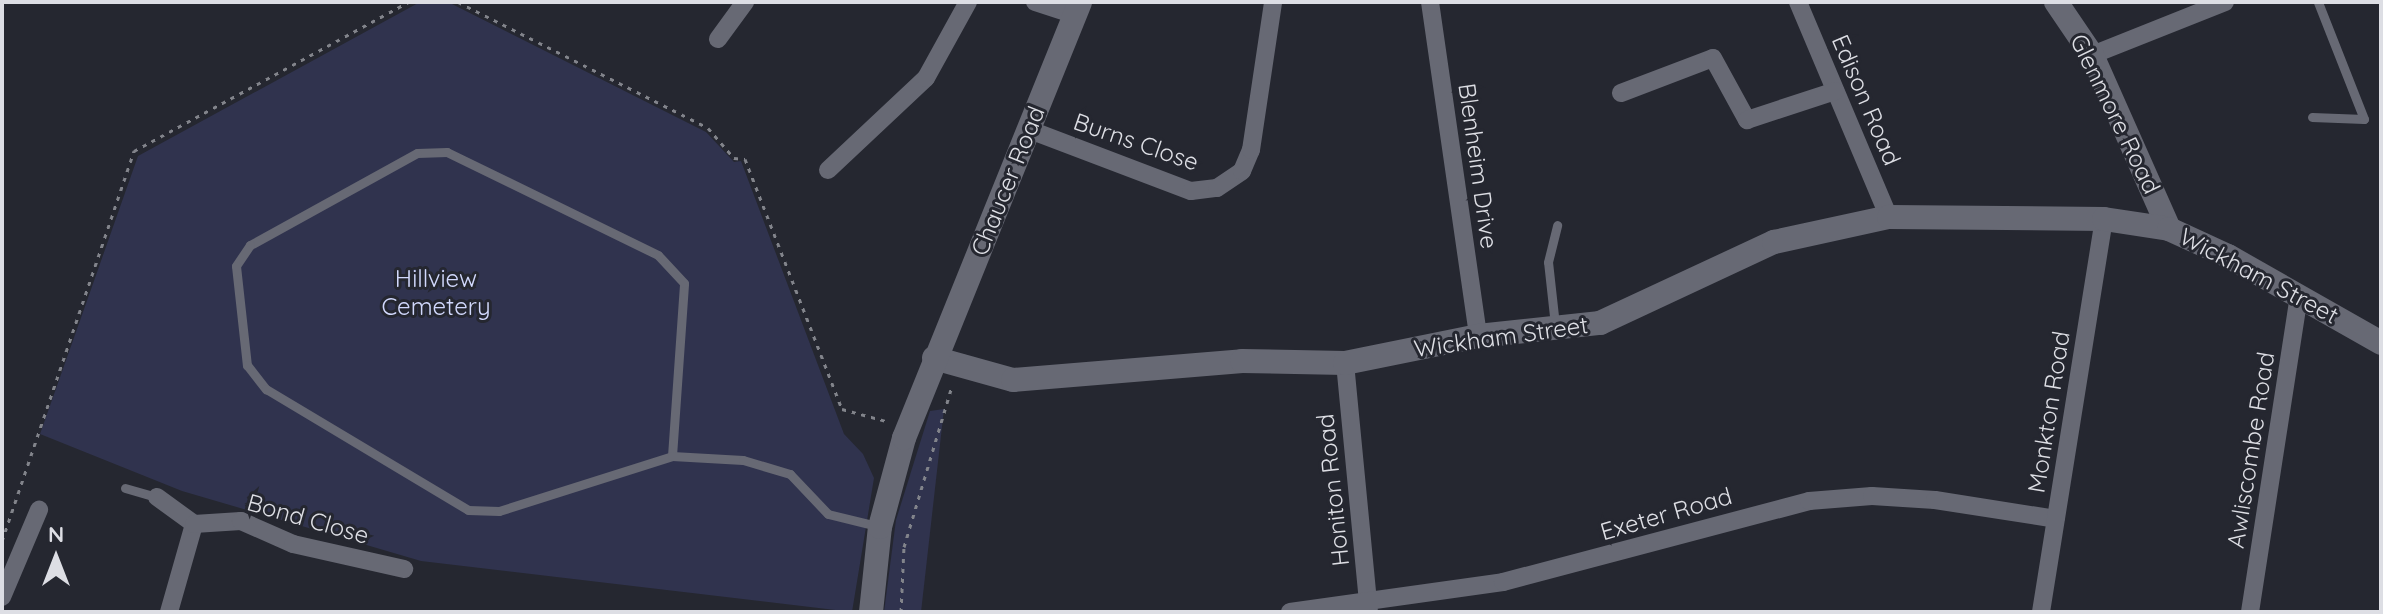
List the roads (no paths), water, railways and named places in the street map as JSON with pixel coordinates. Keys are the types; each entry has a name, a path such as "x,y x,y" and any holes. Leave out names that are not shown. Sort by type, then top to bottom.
{"street":[{"path":"718,39 745,2"},
{"path":"828,170 926,78 968,2"},
{"path":"1035,2 1078,8"},
{"name":"Burns Close","path":"1030,130 1191,191 1217,188 1242,171 1251,150 1273,2"},
{"name":"Blenheim Drive","path":"1430,2 1478,336"},
{"name":"Edison Road","path":"1798,2 1889,217"},
{"name":"Glenmore Road","path":"2056,2 2092,55 2169,229"},
{"path":"2092,55 2225,2"},
{"name":"Chaucer Road","path":"934,358 1078,8"},
{"path":"1621,93 1713,58 1747,120 1835,91"},
{"name":"Wickham Street","path":"934,358 1013,380 1242,361 1345,363 1478,336 1600,323 1774,242 1889,217 2104,219 2169,229 2299,295 2381,343"},
{"name":"Monkton Road","path":"2041,612 2104,219"},
{"name":"Awliscombe Road","path":"2250,612 2299,295"},
{"path":"871,612 880,527 904,438 934,358"},
{"name":"Honiton Road","path":"1345,363 1368,607"},
{"name":"Exeter Road","path":"1290,612 1368,607 1503,582 1809,501 1872,496 1935,500 2056,519"},
{"path":"157,497 194,524 169,612"},
{"path":"2,597 39,510"},
{"name":"Bond Close","path":"194,524 241,521 293,544 404,569"}],"lane":[{"path":"2312,117 2364,119 2318,2"},
{"path":"672,456 684,283 658,255 447,152 417,153 250,245 236,266 247,365 266,389 468,510 499,511 672,456 743,460 790,474 828,514 880,527"},
{"path":"1556,328 1548,262 1557,225"},
{"path":"125,488 157,497"}],"park label":[{"name":"Hillview Cemetery","path":"436,293"}]}
